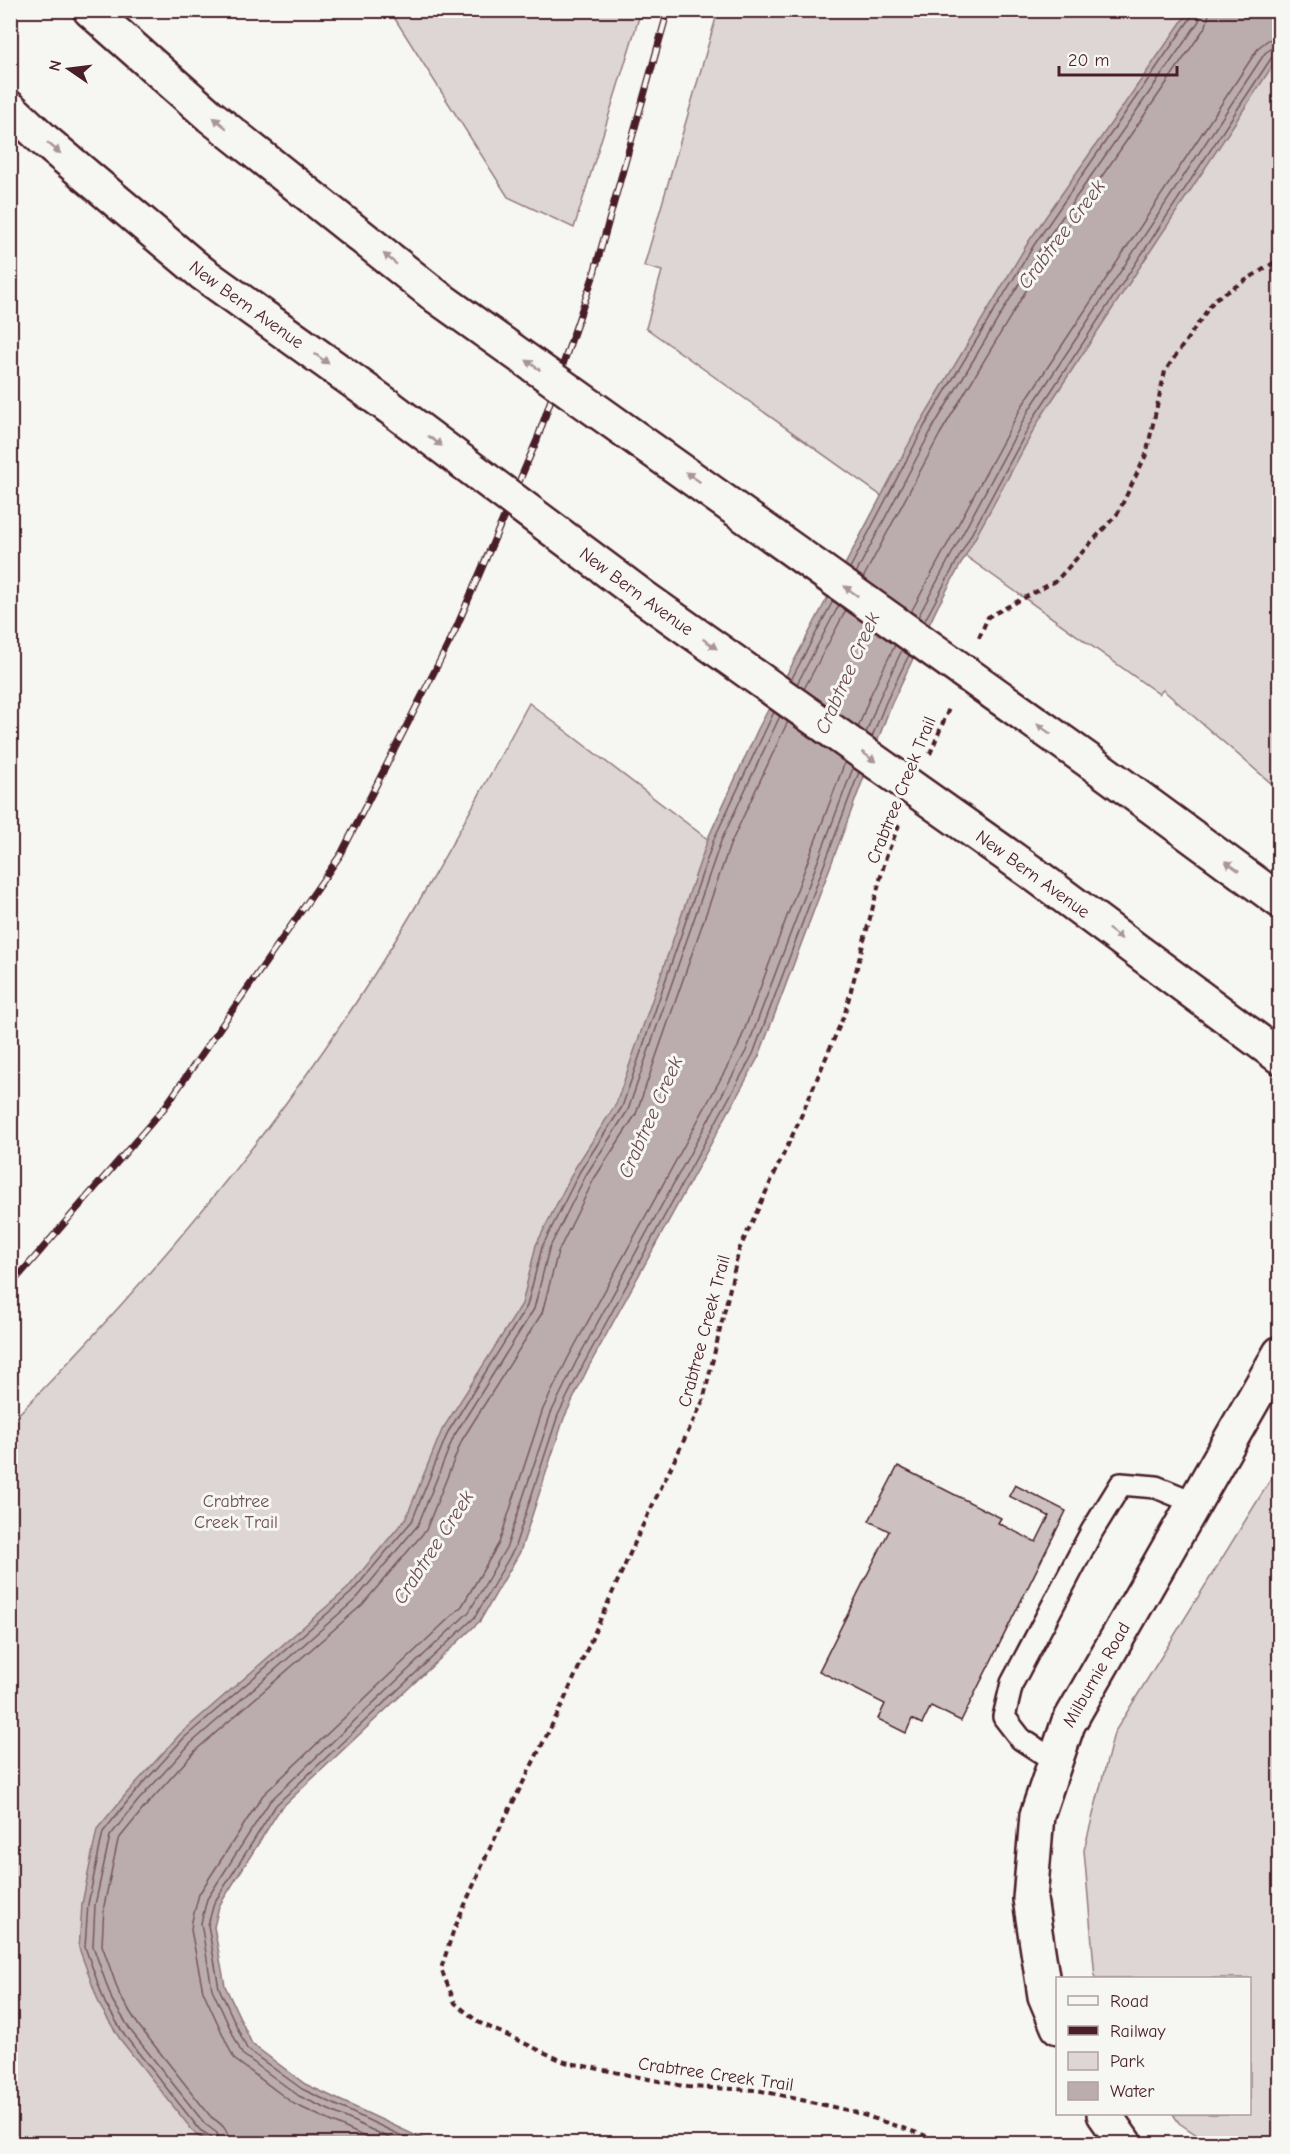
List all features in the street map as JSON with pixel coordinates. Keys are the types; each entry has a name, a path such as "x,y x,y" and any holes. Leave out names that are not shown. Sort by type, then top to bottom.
{"main road":[{"path":"90,10 210,116 436,296 1092,763 1280,901"},
{"name":"New Bern Avenue","path":"10,108 44,140 202,273 388,406 643,597 1034,874 1280,1057"},
{"name":"Milburnie Road","path":"1056,2022 1045,1995 1030,1899 1037,1815 1055,1761 1068,1724 1280,1353"},
{"path":"1105,2115 1125,2144"}],"lane":[{"path":"1055,1761 1021,1739 1004,1718 1012,1683 1092,1531 1121,1484 1156,1486 1193,1503"}],"path":[{"path":"979,639 988,617 1056,581 1118,513 1146,454 1165,371 1215,299 1280,259"},
{"name":"Crabtree Creek Trail","path":"928,758 951,704"},
{"name":"Crabtree Creek Trail","path":"900,824 886,857 845,1013 799,1121 739,1250 703,1401 641,1528 562,1705 488,1852 453,1932 441,1969 455,2003 478,2022 565,2062 688,2087 757,2090 851,2111 951,2144"}],"green space":[{"path":"390,11 641,11 574,228 508,197"},
{"path":"718,11 1279,11 1279,790 1163,690 1159,694 646,328 662,271 644,266"},
{"name":"Crabtree Creek Trail","path":"529,703 777,892 605,1273 172,1838 260,2143 11,2144 11,1422 175,1243 214,1197 288,1100 352,1009 406,923"},
{"path":"1279,1466 1279,2143 1209,2143 1179,2123 1174,2115 1251,2115 1251,1977 1095,1977 1084,1850 1114,1733"}],"water":[{"name":"Crabtree Creek","path":"1189,11 1279,11 1279,56 1041,417 937,608 891,705 759,1056 588,1368 564,1418 520,1552 480,1621 280,1809 219,1906 214,1927 225,1986 252,2044 305,2084 425,2140 438,2143 211,2143 196,2135 120,2039 100,2006 79,1948 82,1904 97,1829 180,1734 347,1589 406,1518 442,1430 522,1304 536,1245 575,1168 616,1104 709,836 758,729 920,423 1029,241"}],"building":[{"path":"898,1466 1001,1518 998,1523 1036,1542 1049,1516 1009,1496 1015,1485 1066,1511 961,1721 931,1706 922,1724 912,1719 906,1733 878,1719 885,1704 819,1671 889,1531 869,1521"}],"railway":[{"path":"10,1286 165,1107 341,854 454,633 537,440 593,277 668,10"}]}
